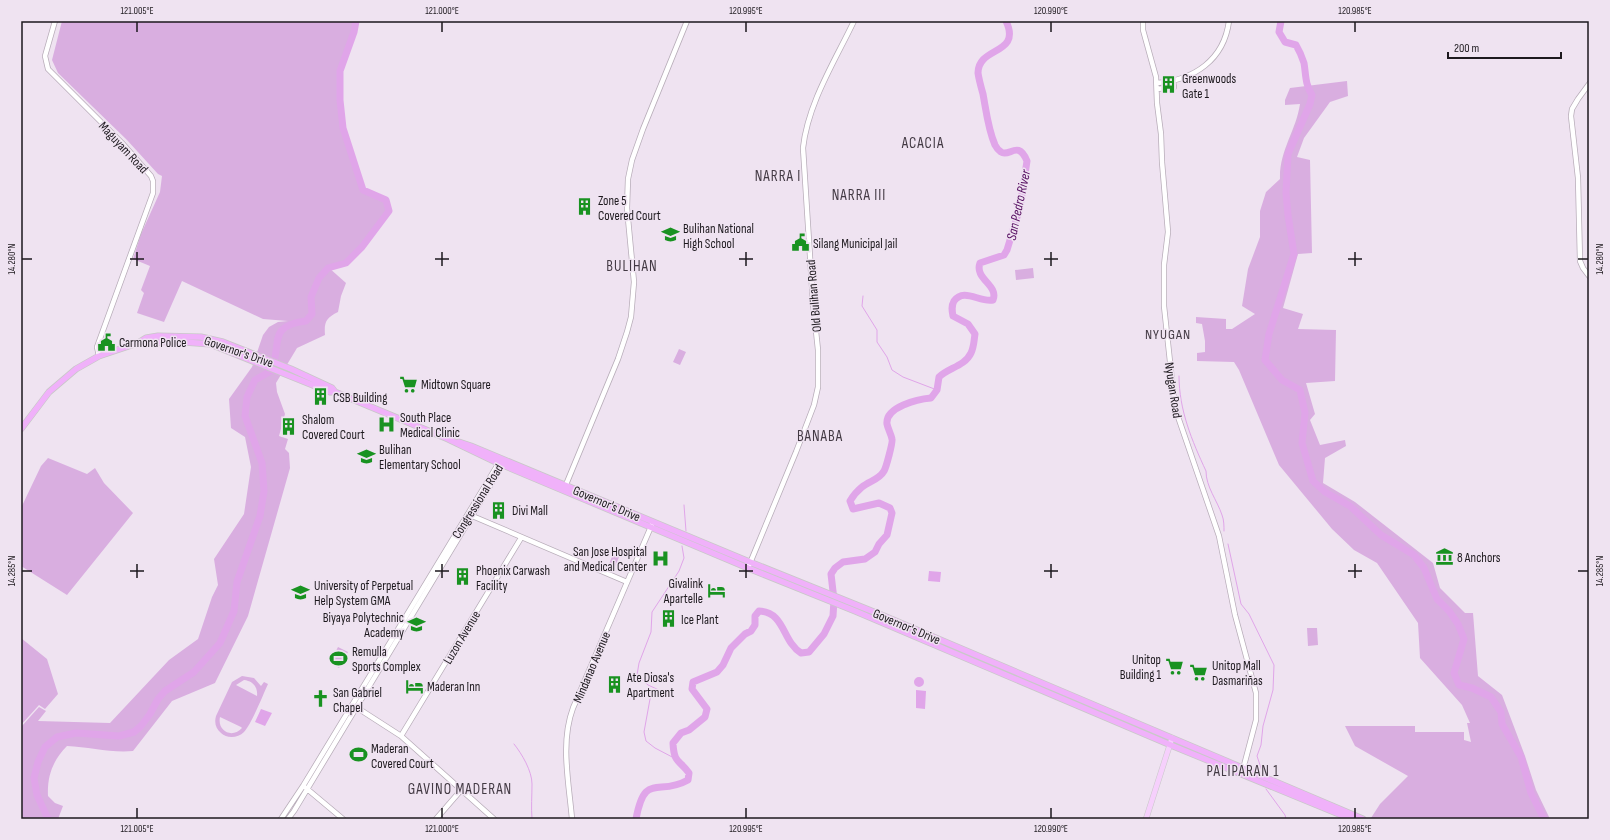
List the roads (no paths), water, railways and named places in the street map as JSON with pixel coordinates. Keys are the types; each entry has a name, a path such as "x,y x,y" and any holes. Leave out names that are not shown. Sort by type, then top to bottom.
{"highway":[{"name":"Governor's Drive","path":"21,429 49,392 76,369 99,356 138,343 200,343 256,358 290,372 330,392 335,392 822,594 1238,773 1243,771 1363,819"},
{"name":"Governor's Drive","path":"856,609 1172,738 1351,819"}],"main road":[{"path":"1146,819 1172,738"}],"street":[{"name":"Maguyam Road","path":"55,21 45,56 48,69 122,143 154,181 153,193 97,347 99,356"},
{"path":"564,488 628,332 632,311 634,282 627,208 628,179 632,160 639,140 687,21"},
{"name":"Old Bulihan Road","path":"750,565 796,452 817,394 818,350 813,303 803,148 805,133 820,91 854,21"},
{"name":"Nyugan Road","path":"1143,21 1143,30 1157,83 1157,103 1161,134 1168,232 1164,265 1164,306 1175,408 1220,536 1235,614 1256,688 1256,720 1243,771"},
{"path":"1157,83 1188,77 1212,60 1221,46 1229,21"},
{"path":"1157,89 1174,87 1173,81"},
{"path":"1589,84 1572,108 1570,123 1578,178 1580,261 1589,276"},
{"name":"Congressional Road","path":"288,819 305,788 501,462"},
{"path":"470,515 627,582"},
{"name":"Mindanao Avenue","path":"572,819 567,764 567,727 573,708 652,524"},
{"name":"Luzon Avenue","path":"401,736 521,538"},
{"path":"355,706 401,736 494,819"},
{"path":"305,788 342,819"},
{"name":"Congressional Road","path":"281,819 305,788"},
{"path":"436,819 462,789"}],"waterway":[{"path":"48,819 37,795 34,778 38,762 45,747 57,737 76,733 119,736 134,732 141,726 150,714 158,699 165,691 194,672 220,643 234,611 237,582 260,516 264,491 262,463 245,416 247,397 255,380 271,371 278,338 281,332 285,327 294,323 306,321 312,314 311,297 319,278 328,268 346,263 362,247 389,211 386,200 363,190 343,128 340,100 340,71 354,32 356,21"},
{"name":"San Pedro River","path":"636,819 640,804 648,790 678,785 688,780 689,773 676,758 673,743 681,733 689,730 705,717 707,709 692,689 693,682 717,672 723,665 731,648 745,634 751,631 755,625 755,616 759,611 774,616 790,642 801,653 809,652 824,634 833,616 834,600 831,574 835,568 843,562 865,559 875,552 879,544 887,535 892,513 890,508 879,503 853,509 850,501 860,489 877,478 884,471 892,441 887,424 891,413 903,405 918,400 931,398 937,390 939,377 961,364 971,353 975,334 968,324 953,316 953,303 962,295 993,300 993,290 980,273 980,263 1004,255 1007,250 1020,207 1027,161 1020,151 1014,150 1004,153 995,146 989,126 978,73 980,64 985,58 1004,45 1008,40 1009,32 1006,21"},
{"path":"1281,21 1279,32 1285,42 1296,45 1304,63 1307,83 1312,95 1310,104 1288,154 1286,193 1294,254 1269,334 1265,360 1282,380 1300,390 1305,413 1302,443 1313,481 1325,492 1350,506 1381,535 1414,555 1424,568 1437,599 1449,611 1458,624 1464,639 1454,673 1459,685 1472,688 1491,697 1501,712 1502,724 1521,757 1531,793 1544,819"},
{"path":"863,296 862,306 877,330 877,342 887,357 892,370 903,377 937,390"},
{"path":"1179,376 1181,401 1187,425 1206,471 1208,483 1220,509 1224,521 1224,531"},
{"path":"684,505 686,531"},
{"path":"1228,544 1241,604 1249,614 1274,665 1273,690 1263,726 1261,745 1257,756 1262,771"},
{"path":"676,759 655,748 646,741 644,732 650,699 659,690 648,685 637,675 639,663 651,632 652,612 679,571 684,558 682,546"},
{"path":"514,744 523,758 532,779 532,819"},
{"path":"1266,789 1285,815 1286,819"}],"place":[{"name":"Greenwoods Gate 1","path":"1169,85"},
{"name":"Zone 5 Covered Court","path":"585,207"},
{"name":"Bulihan National High School","path":"670,235"},
{"name":"Silang Municipal Jail","path":"800,243"},
{"name":"Carmona Police","path":"106,342"},
{"name":"Midtown Square","path":"408,384"},
{"name":"CSB Building","path":"320,397"},
{"name":"South Place Medical Clinic","path":"387,424"},
{"name":"Shalom Covered Court","path":"289,426"},
{"name":"Bulihan Elementary School","path":"366,456"},
{"name":"Divi Mall","path":"499,510"},
{"name":"8 Anchors","path":"1444,557"},
{"name":"San Jose Hospital and Medical Center","path":"660,558"},
{"name":"Phoenix Carwash Facility","path":"463,577"},
{"name":"Givalink Apartelle","path":"716,590"},
{"name":"University of Perpetual Help System GMA","path":"301,592"},
{"name":"Ice Plant","path":"668,619"},
{"name":"Biyaya Polytechnic Academy","path":"417,624"},
{"name":"Remulla Sports Complex","path":"339,658"},
{"name":"Unitop Building 1","path":"1174,666"},
{"name":"Unitop Mall Dasmariñas","path":"1199,672"},
{"name":"Ate Diosa's Apartment","path":"614,684"},
{"name":"Maderan Inn","path":"414,686"},
{"name":"San Gabriel Chapel","path":"320,699"},
{"name":"Maderan Covered Court","path":"358,755"}],"district":[{"name":"ACACIA","path":"923,143"},
{"name":"NARRA I","path":"778,176"},
{"name":"NARRA III","path":"859,195"},
{"name":"BULIHAN","path":"632,266"},
{"name":"NYUGAN","path":"1168,334"},
{"name":"BANABA","path":"820,436"},
{"name":"PALIPARAN 1","path":"1243,771"},
{"name":"GAVINO MADERAN","path":"460,789"}]}
